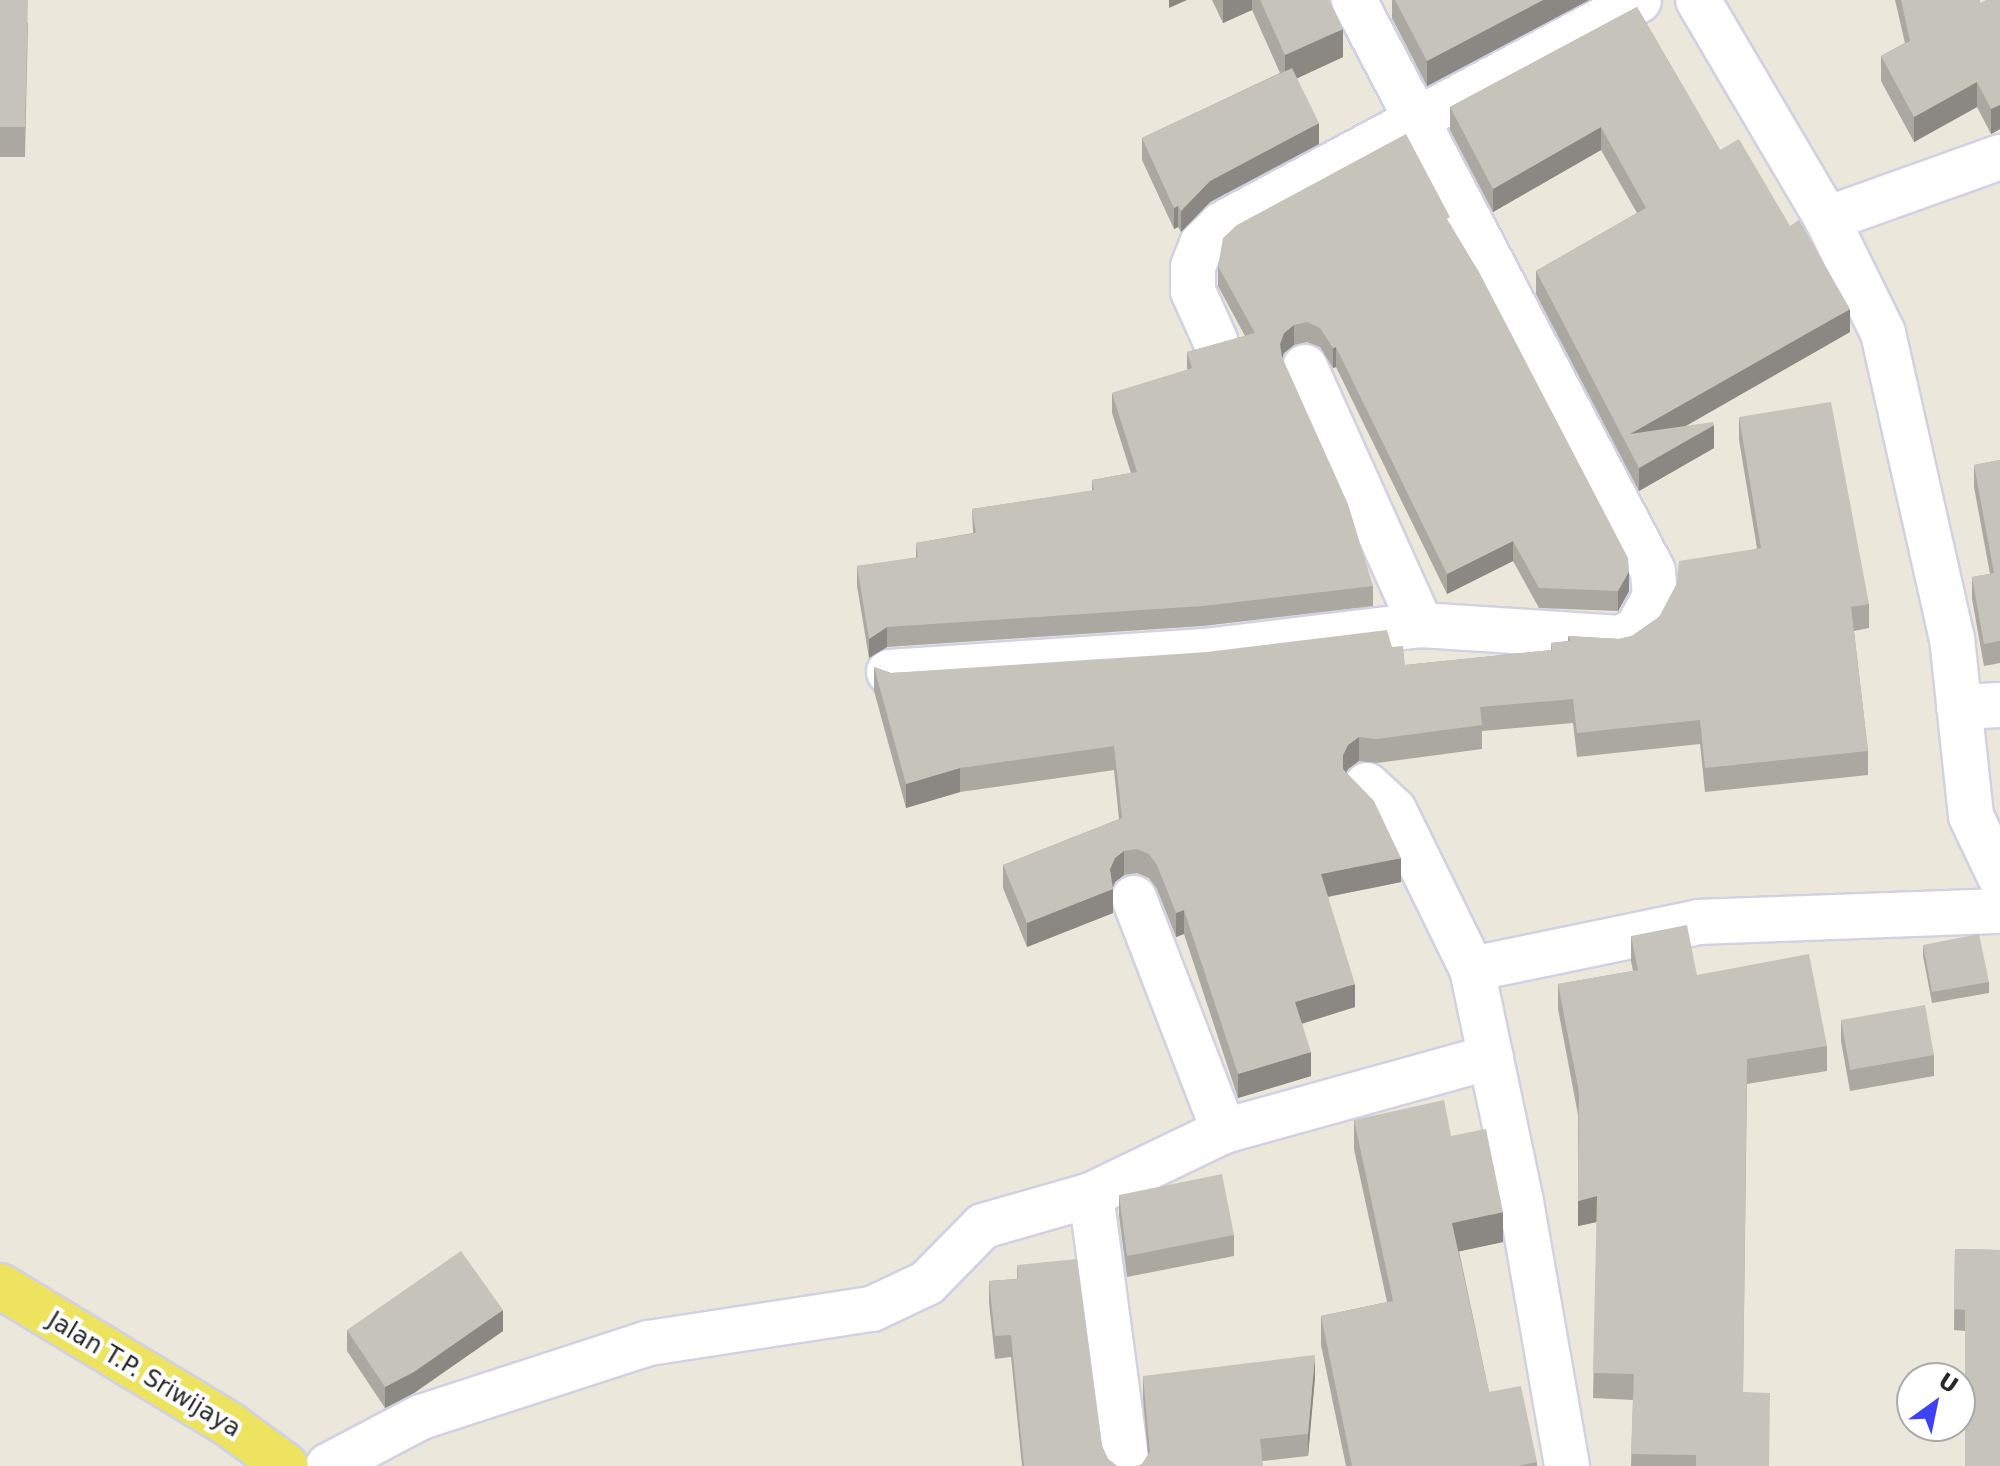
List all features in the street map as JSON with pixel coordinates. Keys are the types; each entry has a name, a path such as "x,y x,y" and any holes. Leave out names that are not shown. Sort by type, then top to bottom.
{"main road":[{"name":"Jalan T.P. Sriwijaya","path":"0,1286 230,1425 286,1466"}],"street":[{"path":"889,672 1205,651 1421,625 1621,638 1637,629 1655,596 1653,571 1418,117 1354,0"},
{"path":"1215,340 1193,291 1193,267 1202,244 1222,224 1639,0"},
{"path":"1698,0 1827,219 1883,333 1952,638 1980,706 1971,816 2000,877"},
{"path":"1827,219 2000,157"},
{"path":"1305,367 1421,625"},
{"path":"1367,785 1394,810 1472,969 1521,1202 1567,1466"},
{"path":"1134,898 1224,1131"},
{"path":"1472,969 1698,922 2000,911"},
{"path":"328,1466 421,1417 649,1343 872,1309 927,1283 983,1226 1091,1195 1224,1131 1491,1057"},
{"path":"1091,1195 1127,1466"}],"building":[{"path":"0,0 28,0 25,127 0,127"},
{"path":"1260,0 1329,0 1343,29 1285,55"},
{"path":"1395,0 1543,0 1427,61"},
{"path":"1901,0 1980,0 1980,3 2000,0 2000,105 1991,109 1977,82 1914,117 1881,56 1910,41"},
{"path":"1637,7 1720,150 1739,139 1790,226 1799,220 1850,309 1630,434 1713,422 1714,425 1639,468 1536,271 1646,208 1601,127 1493,189 1450,107"},
{"path":"1292,68 1319,123 1210,181 1181,211 1178,206 1174,208 1142,138"},
{"path":"1406,134 1450,217 1447,219 1479,272 1628,558 1629,571 1618,591 1539,588 1513,541 1447,574 1336,347 1333,348 1320,328 1307,322 1294,325 1284,333 1280,344 1282,357 1348,504 1373,586 1203,606 887,627 869,639 857,566 918,557 916,543 976,533 972,509 1094,490 1092,480 1137,472 1112,393 1192,368 1187,352 1255,333 1218,266 1223,238 1237,225"},
{"path":"1831,402 1869,604 1851,607 1868,751 1705,768 1700,720 1577,733 1573,699 1480,707 1482,725 1377,739 1359,737 1348,745 1343,755 1343,769 1374,801 1401,858 1321,874 1355,984 1295,1002 1311,1052 1238,1074 1184,910 1176,913 1157,865 1149,854 1137,849 1124,851 1115,858 1110,869 1113,889 1027,923 1003,865 1122,818 1114,746 960,768 906,784 874,667 891,673 1207,652 1387,630 1392,647 1403,646 1405,665 1552,650 1551,643 1571,641 1568,636 1619,639 1632,636 1659,617 1677,583 1679,561 1761,548 1739,417"},
{"path":"2000,460 2000,641 1984,644 1972,577 1994,573 1974,465"},
{"path":"1687,925 1697,975 1809,954 1827,1046 1747,1059 1743,1392 1770,1393 1769,1466 1696,1466 1696,1455 1631,1454 1634,1374 1593,1373 1597,1196 1578,1201 1579,1092 1558,984 1638,970 1631,936"},
{"path":"1979,934 1989,982 1932,992 1923,945"},
{"path":"1925,1005 1934,1055 1850,1070 1841,1020"},
{"path":"1444,1100 1451,1136 1486,1129 1503,1212 1452,1223 1489,1392 1521,1386 1537,1462 1517,1466 1352,1466 1321,1316 1393,1301 1354,1120"},
{"path":"1222,1174 1234,1235 1127,1256 1119,1195"},
{"path":"1955,1249 2000,1250 2000,1466 1965,1466 1965,1442 1976,1442 1976,1362 1965,1362 1965,1310 1954,1309"},
{"path":"461,1251 503,1310 414,1372 385,1387 347,1330"},
{"path":"1077,1259 1102,1447 1108,1459 1117,1466 1024,1466 1011,1335 995,1336 989,1281 1018,1279 1017,1265"},
{"path":"1315,1355 1308,1434 1260,1439 1263,1466 1136,1466 1142,1464 1150,1452 1143,1376"}]}
